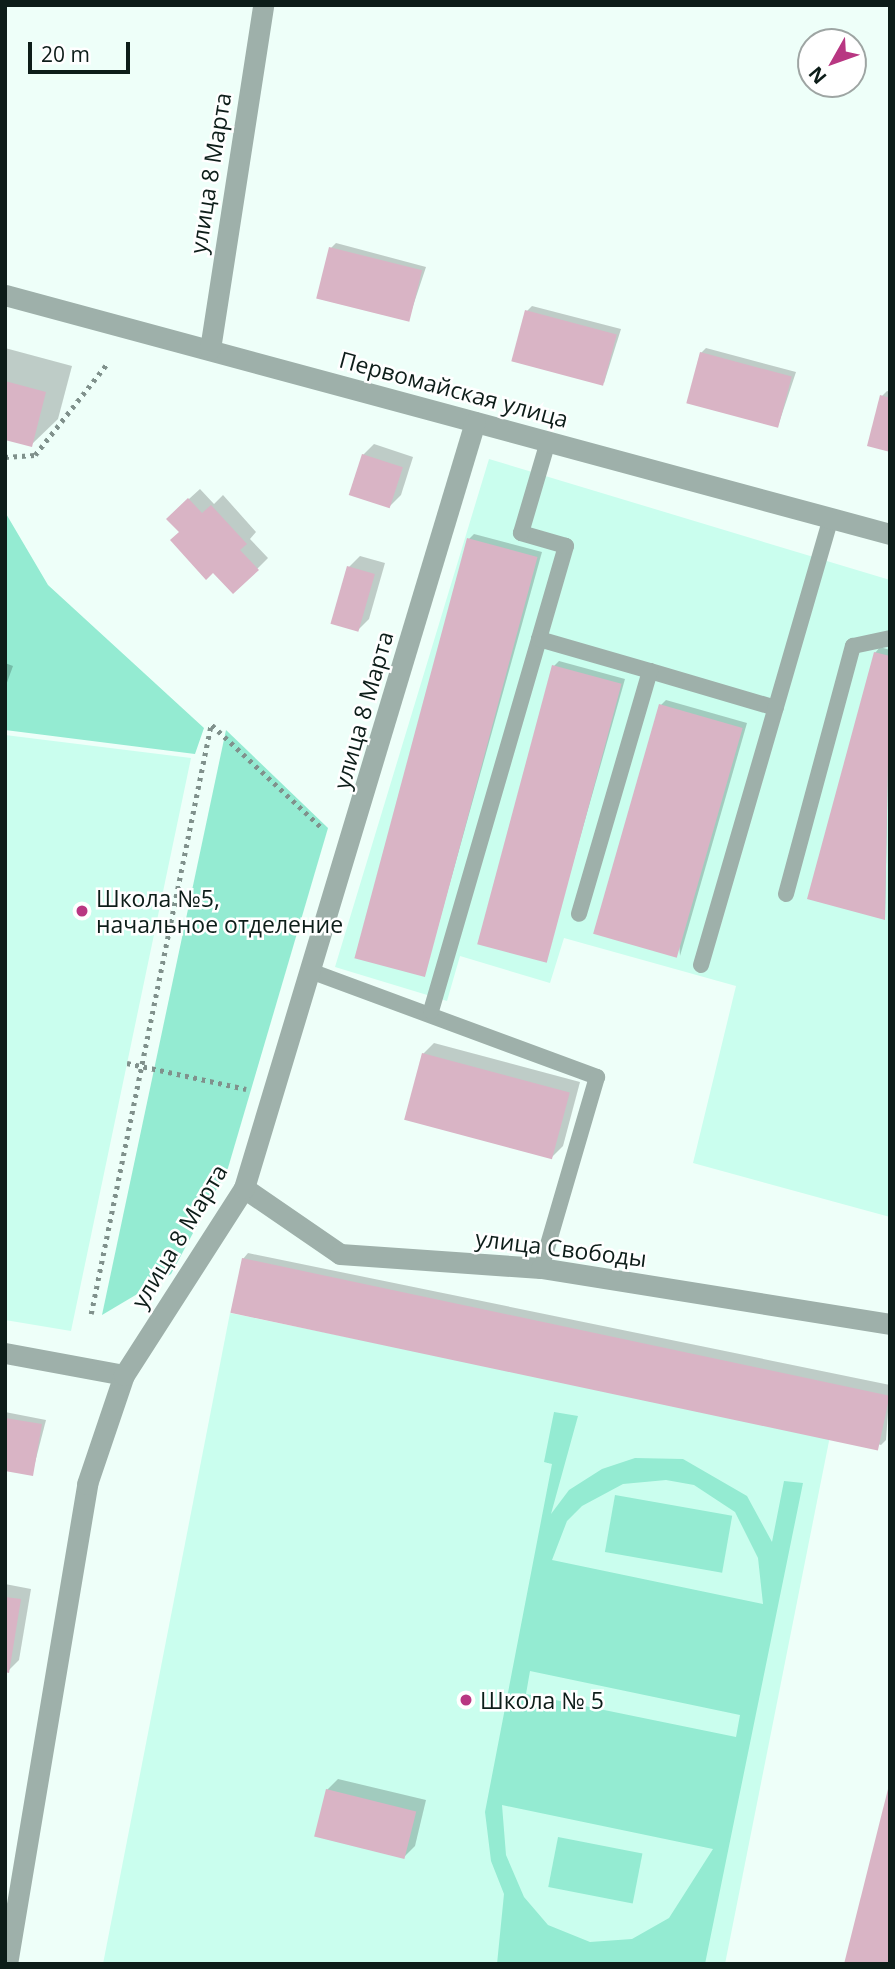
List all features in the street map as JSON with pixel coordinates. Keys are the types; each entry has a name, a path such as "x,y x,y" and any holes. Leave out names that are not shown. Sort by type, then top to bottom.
{"street":[{"name":"улица 8 Марта","path":"210,349 263,5"},
{"name":"Первомайская улица","path":"5,295 890,534"},
{"name":"улица 8 Марта","path":"7,1964 14,1858 87,1484 124,1375 244,1188 271,1095 313,972 475,422"},
{"name":"улица Свободы","path":"244,1188 340,1254 541,1268 890,1324"},
{"path":"5,1353 124,1375"}],"lane":[{"path":"430,1011 566,546 521,533 548,441"},
{"path":"701,965 831,518"},
{"path":"786,894 853,646 890,638"},
{"path":"539,639 776,708"},
{"path":"579,914 650,671"},
{"path":"313,972 430,1011 597,1077 541,1268"}],"path":[{"path":"5,457 35,455 106,365"},
{"path":"91,1314 211,724 348,853"},
{"path":"127,1063 271,1095"}],"shaded area":[{"path":"489,459 890,580 890,1217 693,1163 736,986 564,938 550,983 460,956 447,1001 335,967"},
{"path":"5,512 48,585 204,728 195,754 5,730"},
{"path":"226,730 328,828 228,1168 171,1274 102,1315"},
{"name":"Школа №5, начальное отделение","path":"5,735 191,758 71,1331 5,1320"},
{"name":"Школа № 5","path":"230,1313 830,1436 725,1964 103,1964"},
{"path":"554,1412 578,1416 551,1514 569,1490 602,1469 635,1458 683,1459 747,1496 772,1542 784,1481 803,1483 705,1964 497,1964 504,1894 491,1861 485,1812 552,1464 544,1462","holes":["666,1480 694,1485 735,1512 758,1558 763,1604 552,1560 567,1521 582,1506 623,1484","530,1671 740,1715 736,1737 526,1694","502,1805 713,1849 669,1918 632,1939 590,1942 548,1925 524,1897 506,1855"]},
{"path":"615,1495 732,1516 722,1573 605,1552"},
{"path":"558,1837 642,1853 633,1903 548,1887"}],"building":[{"path":"329,247 422,270 409,322 316,298"},
{"path":"525,310 617,335 603,386 511,361"},
{"path":"700,352 792,377 778,428 686,403"},
{"path":"5,381 46,392 32,447 5,440"},
{"path":"880,395 890,398 890,452 867,446"},
{"path":"362,454 403,467 390,508 349,495"},
{"path":"188,498 202,513 211,505 247,544 240,550 259,570 233,594 213,573 206,580 170,540 179,532 166,519"},
{"path":"467,538 538,557 425,977 354,958"},
{"path":"347,566 375,574 358,632 330,624"},
{"path":"874,652 890,656 885,920 807,899"},
{"path":"552,665 622,684 547,963 477,944"},
{"path":"659,704 743,728 677,958 593,934"},
{"path":"422,1053 570,1093 552,1159 404,1120"},
{"path":"242,1258 890,1396 878,1450 230,1313"},
{"path":"5,1418 42,1424 33,1476 5,1471"},
{"path":"5,1597 21,1599 9,1673 5,1672"},
{"path":"889,1785 890,1964 844,1964"},
{"path":"326,1789 416,1811 404,1859 314,1837"}],"place":[{"name":"Школа №5, начальное отделение","path":"82,911"},
{"name":"Школа № 5","path":"466,1700"}]}
